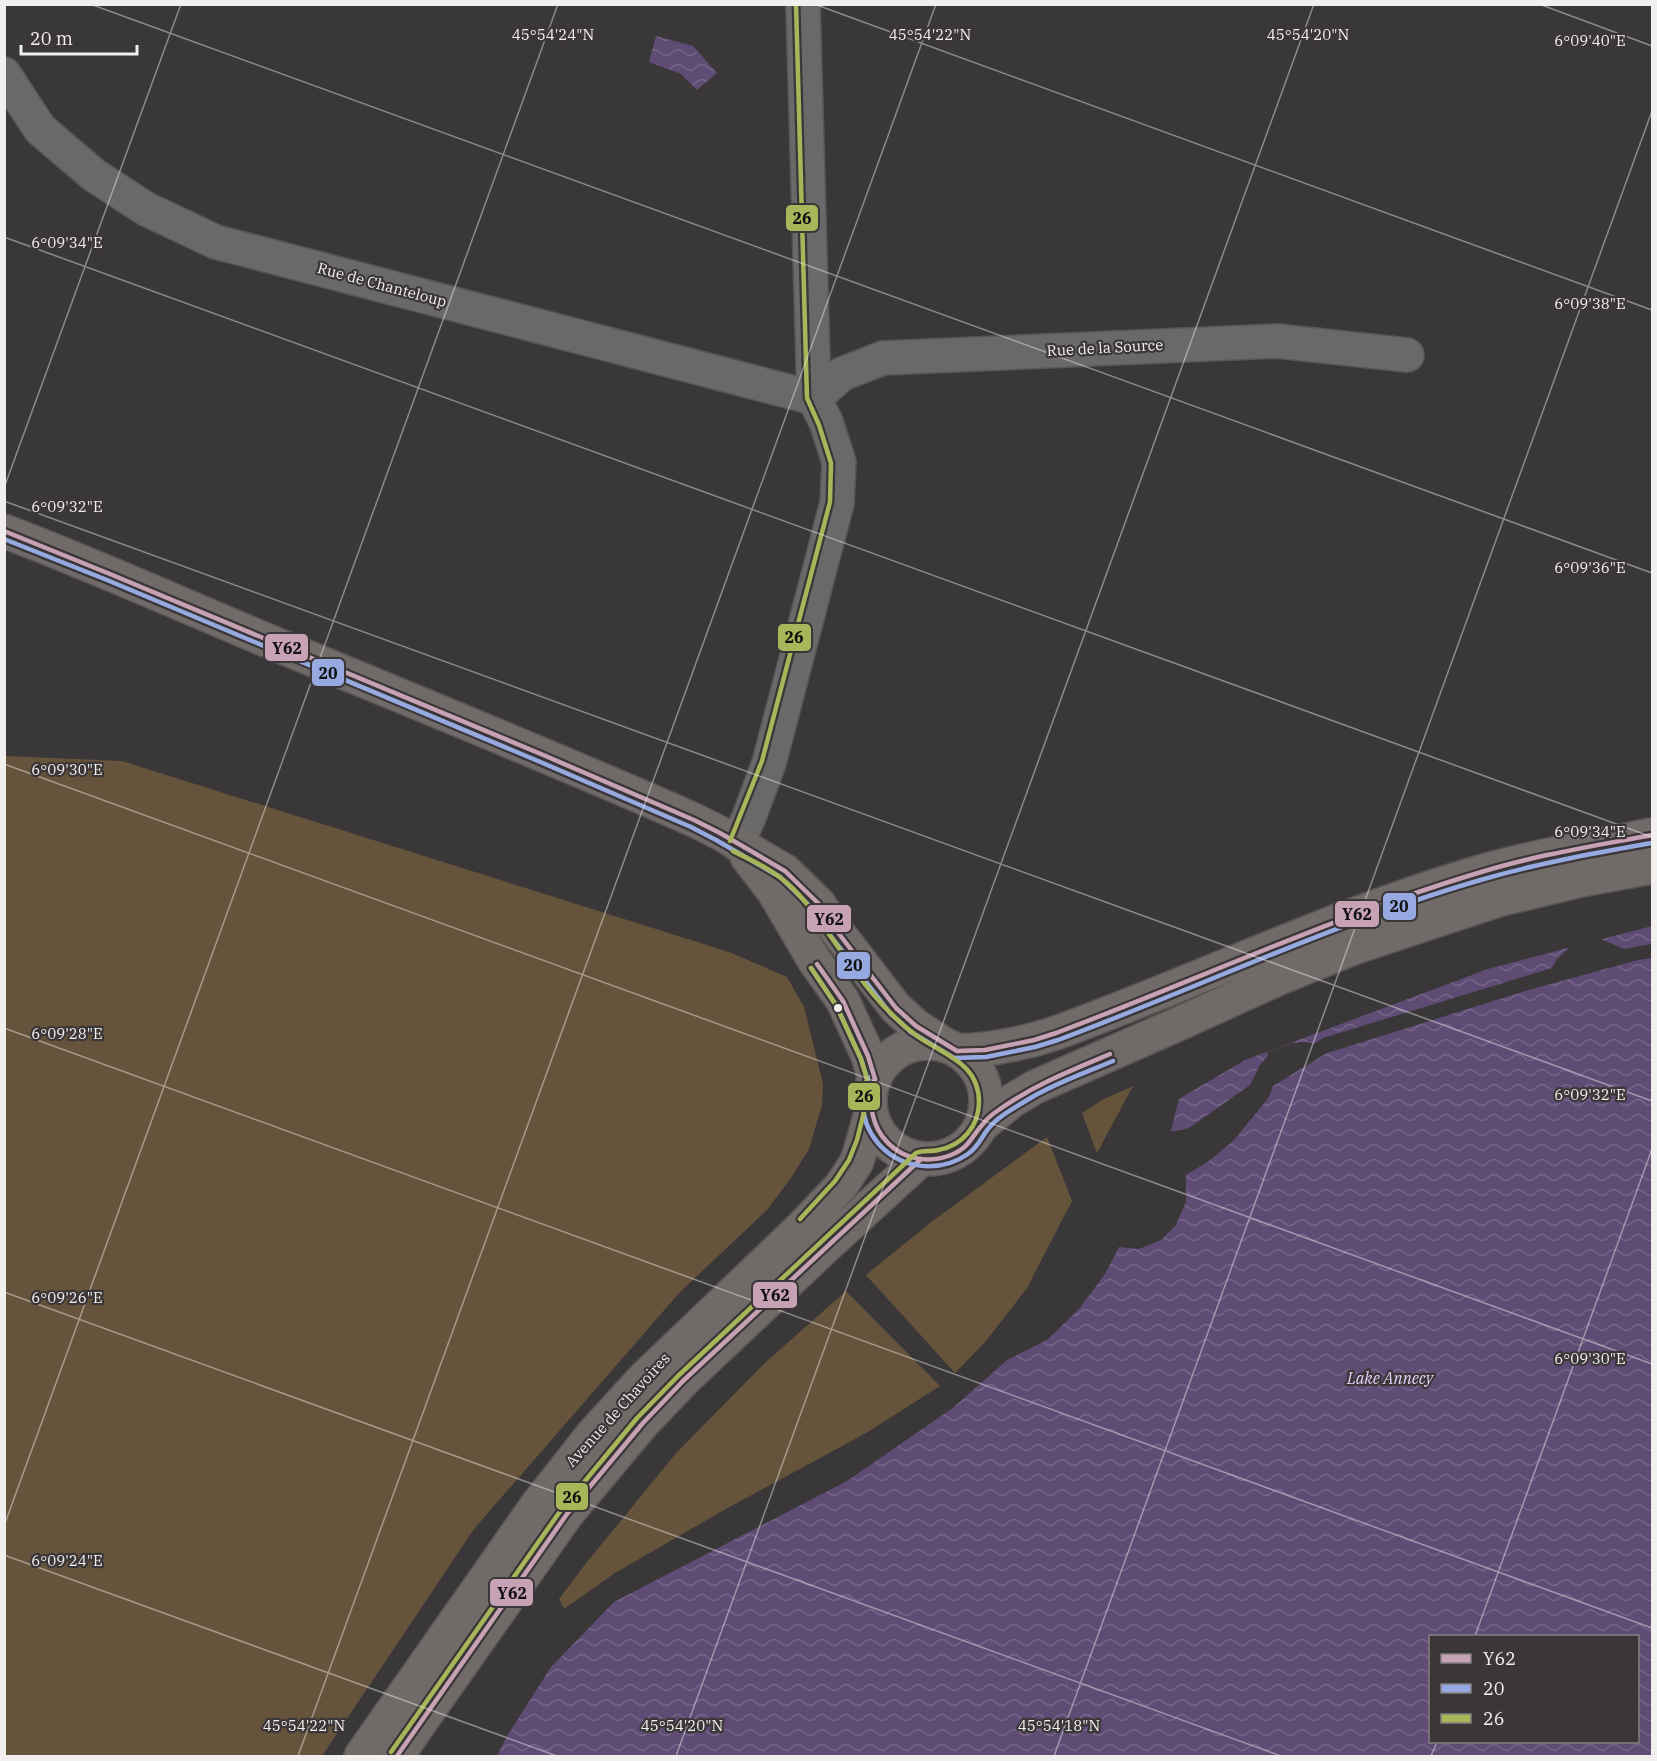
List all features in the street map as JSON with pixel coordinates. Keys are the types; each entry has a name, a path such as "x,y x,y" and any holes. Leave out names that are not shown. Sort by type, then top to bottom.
{"main road":[{"path":"4,531 65,554 694,820 784,871 819,904 889,1001 916,1026 972,1063 985,1087 986,1106 982,1125"},
{"path":"1653,835 1545,856 1480,872 1366,910 1034,1040 994,1048 952,1048 927,1043 914,1045 902,1050 886,1062 875,1078 871,1095 871,1113 877,1128 891,1147 905,1155 921,1159 940,1159 957,1152 972,1140 982,1125 1013,1100 1035,1087 1277,979 1353,948 1498,900 1581,880 1653,867"},
{"path":"737,844 774,892 814,960 843,1001 868,1056 875,1078"},
{"name":"Avenue de Chavoires","path":"361,1756 537,1505 592,1435 649,1372 802,1227 841,1186 860,1152 871,1113"},
{"name":"Avenue de Chavoires","path":"398,1756 547,1542 630,1437 683,1381 921,1159"}],"street":[{"path":"737,844 769,763 837,503 839,462 826,422 814,398 803,4"},
{"name":"Rue de Chanteloup","path":"4,74 40,129 94,175 146,209 216,242 814,398"},
{"name":"Rue de la Source","path":"814,398 842,374 883,358 1277,341 1407,355"}],"shaded area":[{"path":"5,756 122,761 729,952 787,977 804,1007 823,1084 822,1105 809,1149 791,1178 767,1210 680,1292 474,1529 322,1756 5,1756"},
{"path":"1133,1086 1097,1153 1082,1113 1102,1100"},
{"path":"1047,1137 1072,1201 1027,1288 986,1341 955,1373 866,1275 930,1223"},
{"path":"846,1291 940,1386 868,1432 724,1510 615,1573 564,1609 559,1599 677,1452 767,1361"}],"water":[{"path":"656,36 693,46 717,73 697,90 681,74 649,62"},
{"name":"Lake Annecy","path":"1652,926 1652,1756 497,1756 551,1667 614,1602 847,1481 954,1407 1007,1360 1047,1340 1079,1309 1105,1274 1119,1247 1139,1249 1161,1240 1176,1225 1186,1202 1186,1175 1169,1138 1179,1099 1245,1060 1488,969"}],"pier":[{"path":"1601,939 1624,949 1652,944 1652,958 1525,991 1327,1053 1273,1086 1269,1097 1234,1140 1209,1161 1186,1175 1169,1138 1170,1132 1189,1128 1250,1085 1260,1065 1268,1056 1267,1052 1292,1043 1314,1044 1323,1038 1552,968 1557,959 1570,947"}],"transit line":[{"name":"26","path":"730,841 762,761 830,502 831,463 819,425 807,398 796,4"},
{"name":"Y62","path":"4,531 541,754 720,833 785,871 819,904 836,930 896,1008 916,1026 957,1051 985,1050 1056,1033 1318,929 1478,873 1543,856 1652,835"},
{"name":"20","path":"4,539 538,761 716,840 780,877 813,909 830,935 890,1013 911,1032 954,1058 986,1057 1058,1040 1322,934 1484,879 1547,863 1652,843"},
{"name":"26","path":"391,1752 561,1510 637,1418 678,1376 916,1153 947,1148 955,1144 968,1134 976,1119 979,1102 977,1089 967,1069 905,1027 883,1005 808,905 788,884 769,870 733,851"},
{"name":"Y62","path":"817,964 843,1001 868,1056 875,1079"},
{"name":"20","path":"811,968 836,1005 861,1059 868,1081"},
{"name":"26","path":"800,1219 835,1181 849,1160 864,1112 867,1079 861,1059 836,1005 811,968"},
{"name":"Y62","path":"875,1079 871,1097 878,1130 888,1143 900,1152 916,1158 933,1159 951,1155 962,1149 989,1118 1026,1093 1110,1054"},
{"name":"20","path":"868,1077 863,1102 865,1118 877,1142 896,1158 920,1166 932,1166 945,1164 968,1154 997,1120 1039,1093 1113,1061"},
{"name":"Y62","path":"397,1756 567,1514 643,1423 683,1381 921,1159"}]}
